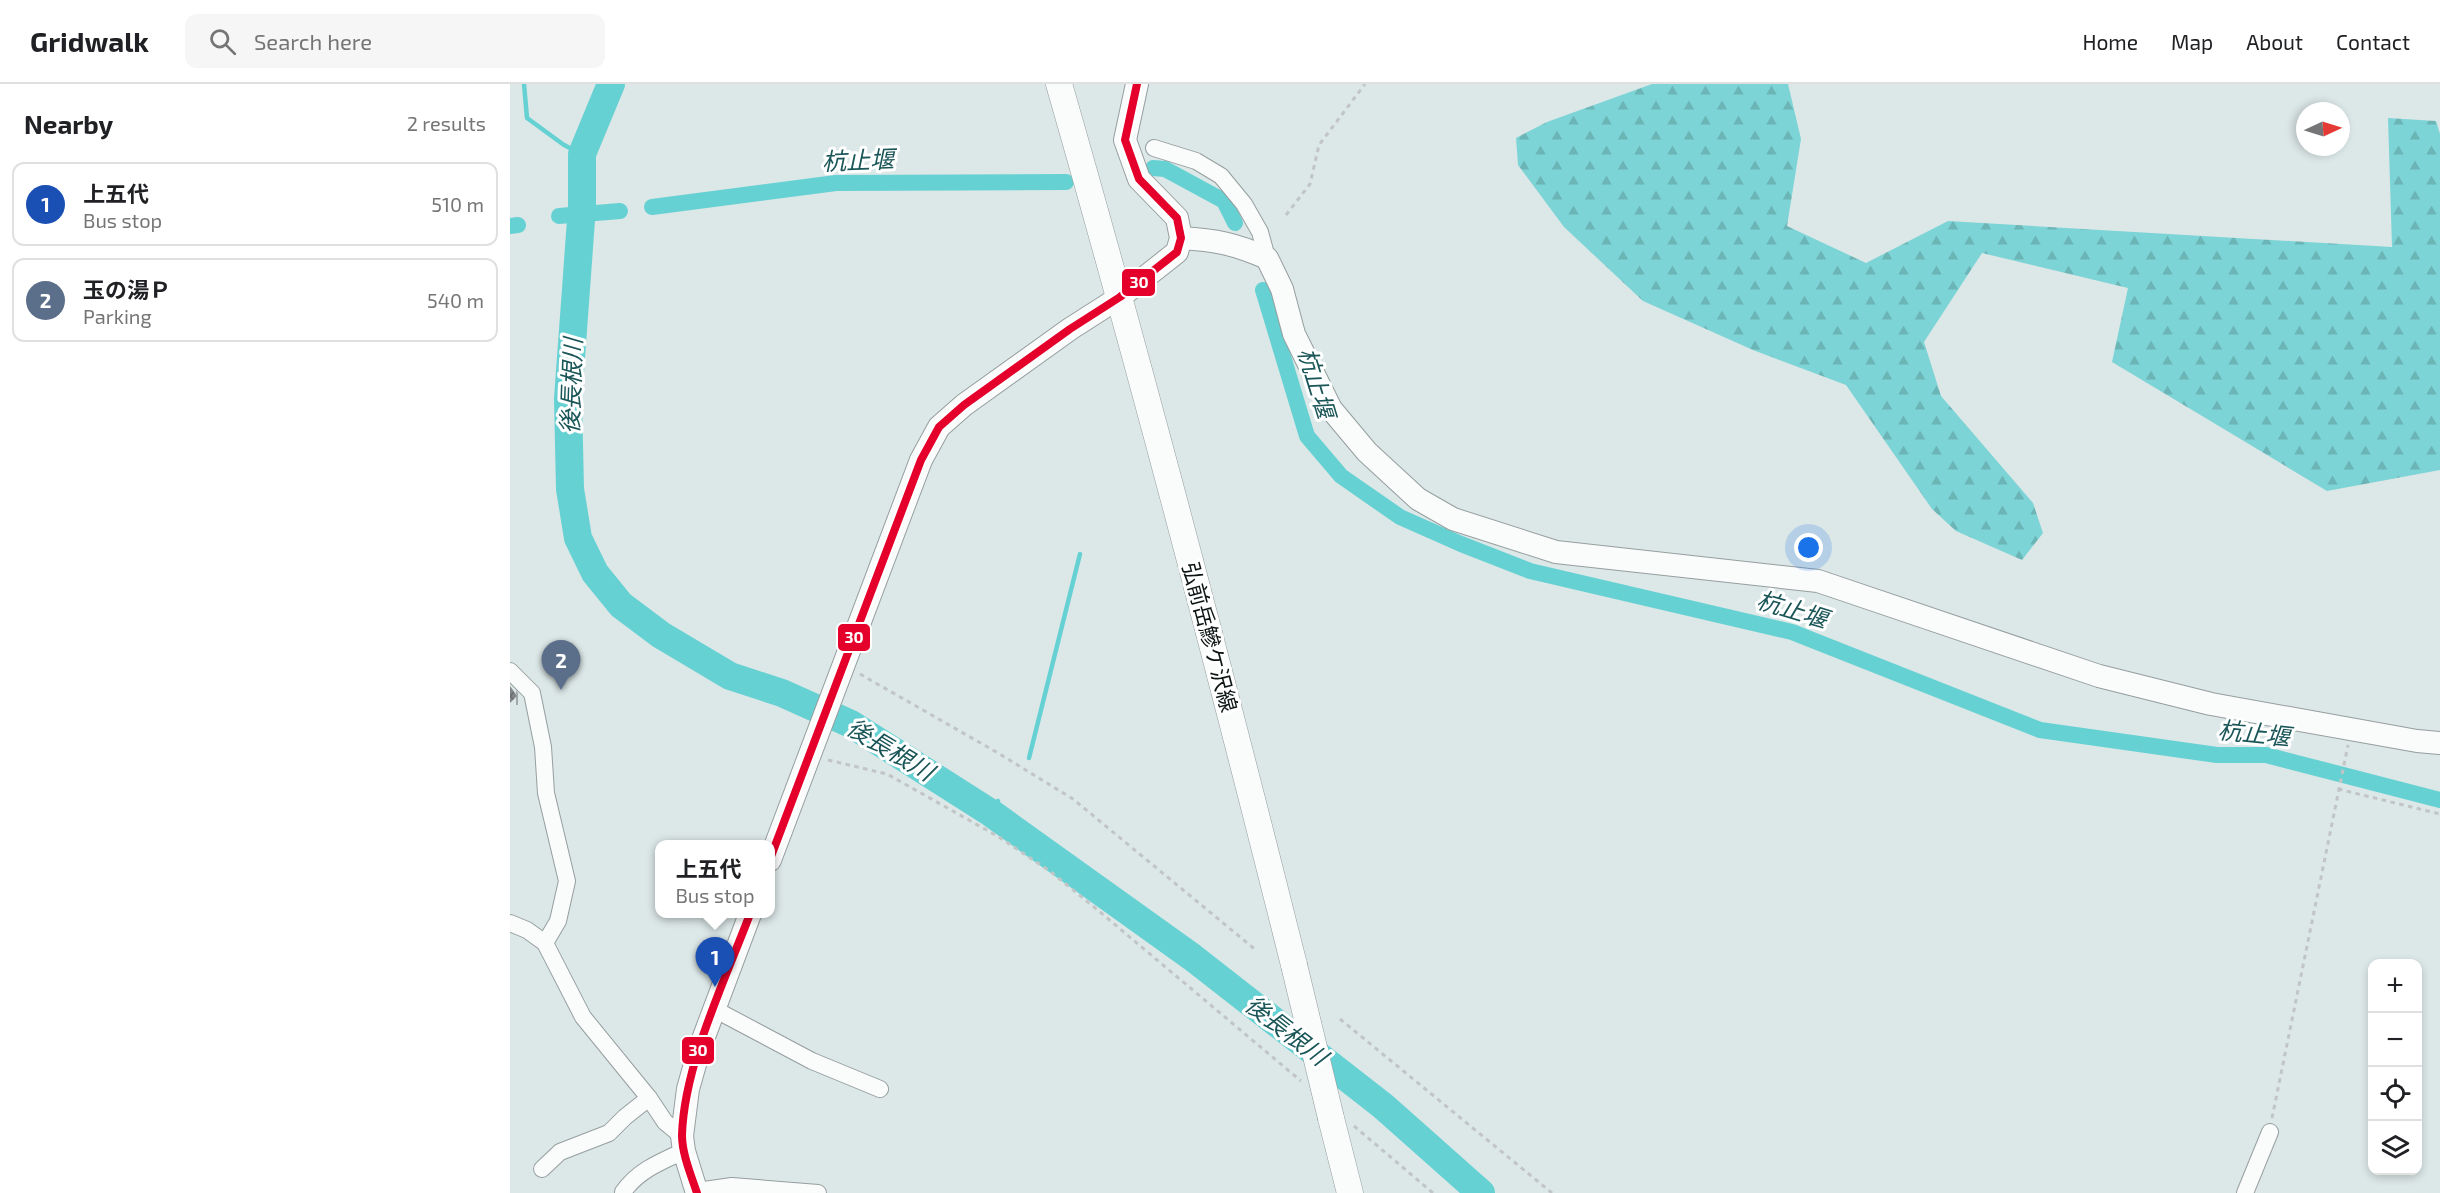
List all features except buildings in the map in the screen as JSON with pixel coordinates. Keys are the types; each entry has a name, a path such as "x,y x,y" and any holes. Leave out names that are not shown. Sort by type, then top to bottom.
{"main road":[{"name":"弘前岳鰺ケ沢線","path":"1059,84 1120,297 1244,765 1294,966 1341,1121 1350,1193"}],"street":[{"path":"775,849 921,460 939,427 964,405 1070,329 1120,297 1177,252 1181,238 1177,218 1139,179 1125,140 1137,84"},
{"path":"1154,148 1196,161 1221,176 1244,204 1260,232 1267,258 1282,290 1294,334 1331,409 1367,452 1418,499 1453,519 1556,552 1818,581 2098,676 2211,704 2440,743"},
{"path":"1181,238 1214,240 1236,245 1267,258"},
{"path":"510,671 531,693 543,747 546,793 567,881 558,921 545,943"},
{"path":"748,918 714,1009 688,1089 683,1144 697,1192 732,1186 818,1193"},
{"path":"510,922 527,930 545,943 583,1017 683,1144"},
{"path":"714,1009 812,1061 880,1089"},
{"path":"542,1169 560,1152 609,1133 649,1098"},
{"path":"2245,1193 2270,1132"},
{"path":"623,1191 633,1178 683,1144"}],"path":[{"path":"1286,215 1310,184 1319,145 1365,84"},
{"path":"845,666 998,753 1073,799 1257,951"},
{"path":"2270,1132 2349,741"},
{"path":"810,755 887,774 999,837 1051,872 1086,900 1305,1085"},
{"path":"2338,789 2440,814"},
{"path":"1340,1019 1552,1193"},
{"path":"1341,1121 1433,1193"}],"green space":[{"path":"1652,84 1788,84 1801,139 1787,226 1866,263 1948,221 2392,247 2388,118 2436,121 2440,134 2440,470 2327,491 2112,362 2128,288 1982,253 1924,342 1941,396 2033,503 2043,533 2022,560 1956,531 1932,509 1846,385 1753,350 1643,301 1564,227 1518,165 1516,138 1547,122"}],"waterway":[{"path":"524,84 527,118 564,145 582,154"},
{"name":"後長根川","path":"611,84 582,154 582,206 568,399 570,489 578,538 595,573 621,605 661,635 730,676 782,693 851,724 991,813 1192,957 1383,1106 1481,1193"},
{"name":"杭止堰","path":"1153,168 1165,169 1224,201 1235,223"},
{"name":"杭止堰","path":"652,207 836,183 1066,182"},
{"name":"杭止堰","path":"559,216 620,211"},
{"name":"杭止堰","path":"510,226 518,225"},
{"name":"杭止堰","path":"1263,290 1307,436 1341,476 1400,517 1461,544 1530,571 1792,632 2040,730 2217,755 2266,755 2440,800"},
{"path":"1029,758 1080,554"},
{"path":"991,813 998,801"}],"transit line":[{"name":"30","path":"775,846 921,460 939,427 964,405 1070,329 1120,297 1177,252 1181,238 1177,218 1139,179 1125,140 1137,84"},
{"name":"30","path":"697,1193 682,1142 684,1108 707,1023 748,918"}],"place":[{"name":"玉の湯Ｐ","path":"561,690"},
{"name":"上五代","path":"715,987"}]}
